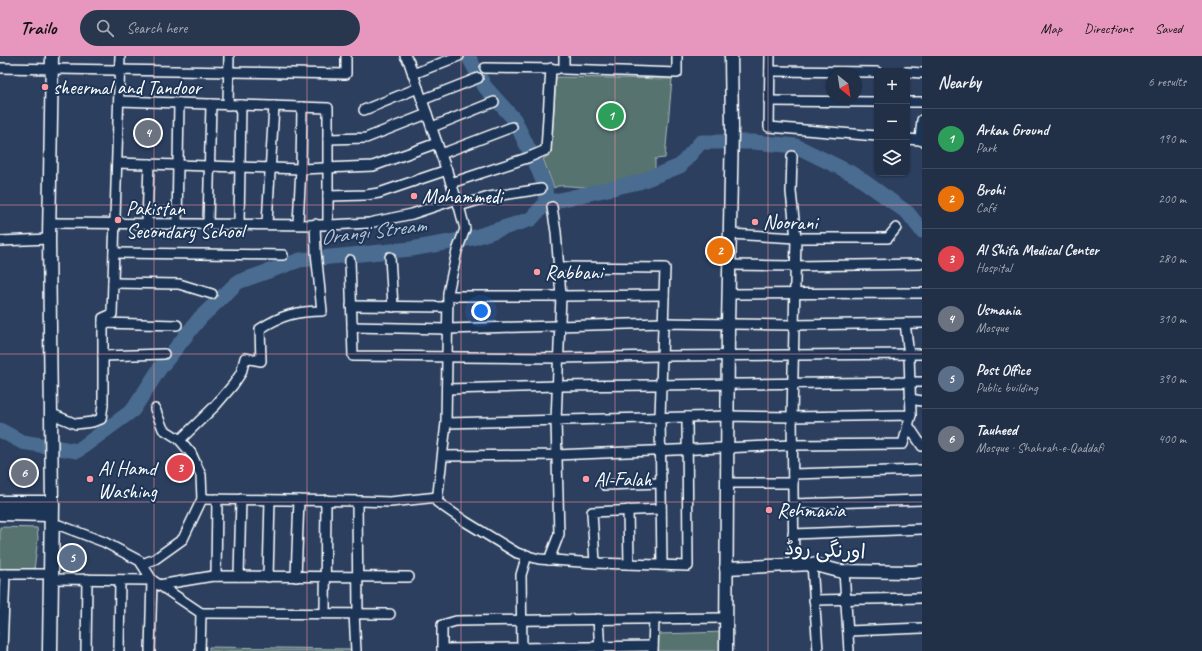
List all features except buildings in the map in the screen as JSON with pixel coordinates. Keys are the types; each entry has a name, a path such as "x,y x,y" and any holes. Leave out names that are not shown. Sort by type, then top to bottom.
{"main road":[{"path":"50,651 47,577 52,411 49,239 52,56"},
{"path":"726,651 728,324 732,128 731,56"},
{"path":"0,503 48,508"},
{"path":"0,513 48,508"},
{"name":"اورنگی روڈ","path":"726,568 812,564 844,571 912,572 922,570"},
{"path":"41,651 47,577"}],"street":[{"path":"52,411 76,424 101,419 103,318 112,314 120,56"},
{"path":"228,105 229,56"},
{"path":"0,68 346,74 346,56"},
{"path":"405,56 409,62 466,228 457,251 448,296 446,423 444,456 437,502 466,522 517,553 539,559 595,563 688,566 687,417"},
{"path":"413,74 459,56"},
{"path":"564,56 564,69"},
{"path":"485,68 551,68 677,73 677,56"},
{"path":"770,56 769,127 874,136"},
{"path":"451,183 527,158 546,150 551,68"},
{"path":"770,71 874,72"},
{"path":"910,72 922,73"},
{"path":"422,100 478,78"},
{"path":"364,110 418,88"},
{"path":"119,101 328,108 328,224"},
{"path":"769,101 874,102"},
{"path":"432,127 494,102"},
{"path":"910,102 922,102"},
{"path":"177,223 179,103"},
{"path":"208,223 211,104"},
{"path":"239,223 239,167 242,105"},
{"path":"267,223 274,106"},
{"path":"298,224 302,107"},
{"path":"328,139 366,138 427,114"},
{"path":"910,139 921,140 922,120"},
{"path":"441,154 512,127"},
{"path":"117,163 328,169 373,166 437,143"},
{"path":"792,156 791,192 796,238 792,417 794,565"},
{"path":"147,223 149,164"},
{"path":"328,196 366,195 379,193 447,170"},
{"path":"50,223 369,223 458,203 541,189"},
{"path":"550,560 559,534 556,421 561,296 552,207"},
{"path":"180,440 233,385 241,373 245,358 261,361 260,329 274,320 294,314 301,312 322,311 316,252 315,224"},
{"path":"730,234 796,238 888,238 896,228"},
{"path":"0,241 49,239"},
{"path":"114,253 283,255"},
{"path":"390,257 393,307"},
{"path":"350,260 353,356 559,358 922,354"},
{"path":"729,265 795,266 920,264"},
{"path":"559,267 665,268 660,417 662,565"},
{"path":"113,283 179,284 212,294"},
{"path":"729,294 922,293"},
{"path":"448,296 664,295"},
{"path":"351,306 448,307"},
{"path":"103,323 177,325"},
{"path":"352,327 447,329 663,323 794,325 922,323"},
{"path":"444,456 556,455 792,445 903,444 911,416 909,355 905,323"},
{"path":"103,356 164,354"},
{"path":"447,389 558,386 922,382"},
{"path":"910,399 922,401"},
{"path":"142,564 155,559 183,539 202,499 201,475 191,453 180,440 163,429 155,409"},
{"path":"446,423 660,417 911,416"},
{"path":"908,425 922,446"},
{"path":"727,483 922,470"},
{"path":"605,485 661,483"},
{"path":"202,499 390,502 438,497"},
{"path":"216,576 217,499"},
{"path":"239,576 241,499"},
{"path":"268,577 270,500"},
{"path":"296,577 299,500"},
{"path":"324,613 326,500"},
{"path":"793,504 922,500"},
{"path":"356,651 357,501"},
{"path":"48,508 59,525 104,542 140,561 156,583 201,612 390,614"},
{"path":"595,563 592,512 661,509"},
{"path":"628,510 629,564"},
{"path":"793,534 922,529"},
{"path":"522,650 521,575 527,555"},
{"path":"812,564 818,651"},
{"path":"844,571 849,651"},
{"path":"2,651 2,574 156,583 216,576 357,578 409,577"},
{"path":"86,651 87,579"},
{"path":"119,651 120,580"},
{"path":"150,651 156,583"},
{"path":"814,600 922,598"},
{"path":"200,651 201,612"},
{"path":"654,619 653,649 442,650 442,625 456,621 726,618"},
{"path":"598,620 600,649"},
{"path":"848,631 922,628"}],"green space":[{"path":"556,77 672,79 665,158 655,159 655,169 622,182 586,187 558,186 554,188 543,159 551,154"},
{"path":"0,527 37,528 38,538 34,570 0,571"},
{"path":"726,632 725,651 658,651 658,634"},
{"path":"209,647 351,649 351,651 209,651"}],"waterway":[{"path":"468,56 485,87 514,119 545,186 546,203"},
{"name":"Orangi Stream","path":"0,430 22,442 77,451 133,410 160,368 200,318 238,282 300,260 411,249 472,238 531,219 546,203 639,182 680,166 701,142 753,142 796,146 855,175 908,213 922,231"}],"place":[{"name":"sheermal and Tandoor","path":"45,87"},
{"name":"Arkan Ground","path":"611,116"},
{"name":"Usmania","path":"148,133"},
{"name":"Mohammedi","path":"414,196"},
{"name":"Pakistan Secondary School","path":"118,220"},
{"name":"Noorani","path":"755,222"},
{"name":"Brohi","path":"720,251"},
{"name":"Rabbani","path":"537,272"},
{"name":"Al Shifa Medical Center","path":"180,468"},
{"name":"Tauheed","path":"24,473"},
{"name":"Al Hamd Washing","path":"90,479"},
{"name":"Al-Falah","path":"586,479"},
{"name":"Rehmania","path":"769,510"},
{"name":"Post Office","path":"72,558"}]}
